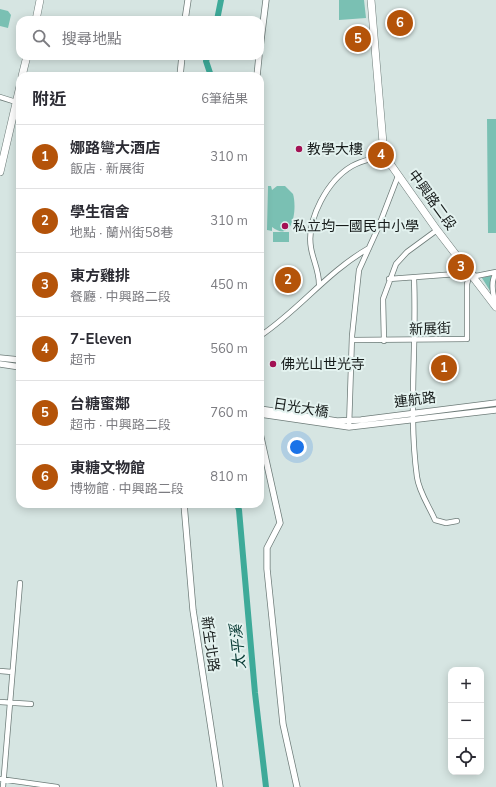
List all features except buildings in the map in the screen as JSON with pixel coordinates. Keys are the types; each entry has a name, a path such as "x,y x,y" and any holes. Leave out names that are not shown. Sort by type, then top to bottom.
{"main road":[{"path":"37,16 40,0"},
{"name":"中興路二段","path":"371,0 384,155 437,230 496,306"},
{"path":"23,72 26,60"},
{"path":"0,172 2,152 16,102"}],"street":[{"path":"186,16 188,0"},
{"path":"264,16 266,0"},
{"path":"180,72 182,60"},
{"path":"257,72 259,60"},
{"path":"0,97 16,102"},
{"path":"319,284 319,275 311,248 311,238 314,216 319,206 329,187 338,175 362,161 384,155"},
{"path":"349,427 351,420 352,340 358,270 398,176"},
{"path":"384,341 382,307 389,279 396,264 406,252 437,230"},
{"path":"264,333 319,284 368,248"},
{"path":"389,279 414,279 470,274 476,276 496,273"},
{"path":"496,273 493,278 496,306"},
{"name":"新展街","path":"352,340 384,341 467,339 467,284 470,274"},
{"path":"414,279 416,340 413,419 417,478 422,493 435,520 446,523 457,521"},
{"path":"0,358 16,360"},
{"path":"9,365 12,359"},
{"path":"0,364 16,366"},
{"name":"連航路","path":"338,424 351,420 496,403"},
{"path":"464,406 465,413"},
{"name":"日光大橋","path":"264,410 338,424"},
{"name":"連航路","path":"338,424 349,427 496,410"},
{"name":"日光大橋","path":"264,415 338,424"},
{"path":"264,451 280,523 267,548 267,569 283,724 297,787"},
{"name":"新生北路","path":"184,508 193,610 220,787"},
{"path":"3,787 2,779 20,583"},
{"path":"0,671 12,672"},
{"path":"0,702 31,704"},
{"path":"2,779 57,787"}],"green space":[{"path":"339,0 364,0 366,18 339,20"},
{"path":"0,9 8,11 11,15 8,28 0,26"},
{"path":"487,119 496,119 496,233 488,233"},
{"path":"268,186 271,186 272,190 277,186 285,186 293,194 294,215 292,222 285,231 279,231 272,227 272,231 267,230"},
{"path":"273,232 289,232 289,242 273,242"},
{"path":"493,275 492,277 492,294 482,278"}],"waterway":[{"name":"太平溪","path":"218,16 221,0"},
{"name":"太平溪","path":"206,60 210,72"},
{"name":"太平溪","path":"238,508 255,693 266,787"}],"place":[{"name":"東糖文物館","path":"400,23"},
{"name":"台糖蜜鄰","path":"358,39"},
{"name":"教學大樓","path":"299,149"},
{"name":"7-Eleven","path":"381,155"},
{"name":"私立均一國民中小學","path":"285,226"},
{"name":"東方雞排","path":"461,267"},
{"name":"學生宿舍","path":"288,280"},
{"name":"佛光山世光寺","path":"273,364"},
{"name":"娜路彎大酒店","path":"444,368"}]}
